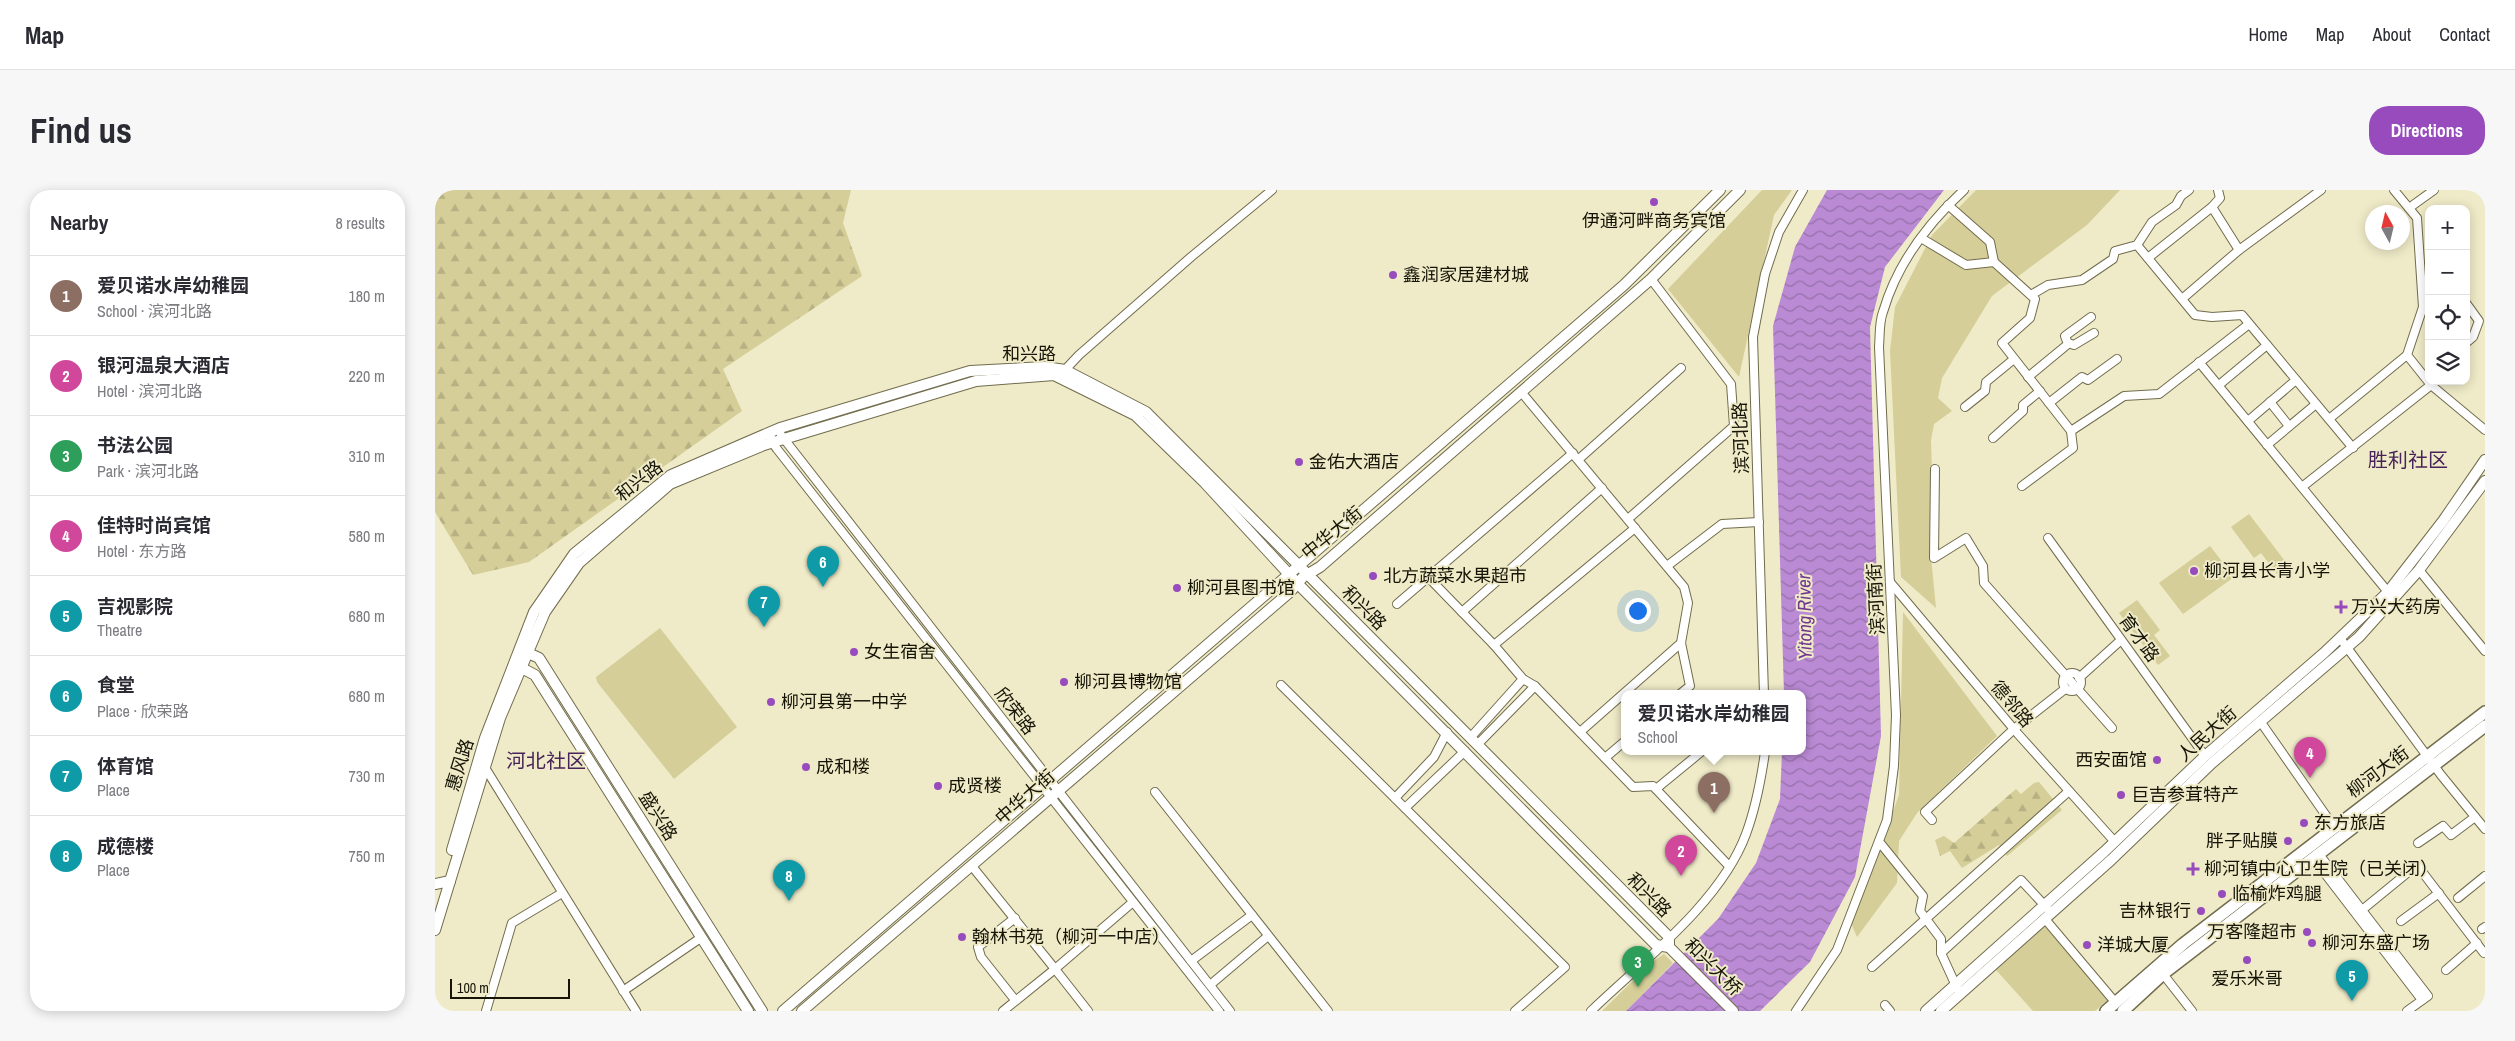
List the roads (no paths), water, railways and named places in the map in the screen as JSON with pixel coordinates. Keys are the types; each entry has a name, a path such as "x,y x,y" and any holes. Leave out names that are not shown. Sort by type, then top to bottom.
{"main road":[{"name":"柳河大街","path":"2106,1011 2119,1007 2315,856 2431,761 2485,712"},
{"name":"柳河大街","path":"2119,1007 2183,944 2334,828 2485,726"}],"street":[{"path":"1062,374 1191,257 1272,190"},
{"name":"中华大街","path":"783,1011 1624,285 1720,190"},
{"name":"中华大街","path":"802,1011 1299,584 1308,574 1320,567 1522,393 1651,279 1740,190"},
{"name":"滨河北路","path":"1764,690 1753,337 1765,274 1779,232 1803,190"},
{"name":"滨河南街","path":"1797,1011 1837,950 1887,820 1894,766 1896,715 1879,346 1881,322 1894,282 1921,238 1948,205 1964,190"},
{"path":"2031,295 2048,285 2082,280 2113,259 2115,251 2137,244 2152,222 2176,204 2181,196 2189,190"},
{"path":"2148,258 2212,207 2220,198 2219,190"},
{"path":"2182,299 2239,250 2321,190"},
{"path":"2394,190 2406,205"},
{"path":"2410,207 2434,190"},
{"path":"1948,205 1990,242 1994,262 2035,299 2030,318 2002,343 2071,431 2073,448 2022,486"},
{"path":"2212,207 2239,250"},
{"path":"2410,209 2417,218 2426,295"},
{"path":"1921,238 1967,265 1994,262"},
{"path":"2137,244 2195,315 2212,317 2242,315 2353,448"},
{"path":"1628,519 1734,426 1731,384 1651,279"},
{"path":"2329,419 2407,355 2425,301"},
{"path":"2470,309 2479,321 2473,337 2470,340"},
{"path":"2091,317 2065,336 2068,343 2074,345 2093,333"},
{"path":"2071,431 2124,396 2159,394 2249,324"},
{"path":"2028,377 2068,343"},
{"path":"2219,385 2267,345"},
{"path":"2407,355 2425,376"},
{"path":"1965,407 1985,392 1987,382 2014,359"},
{"path":"2049,403 2082,377 2088,380 2117,359"},
{"path":"2199,362 2388,592"},
{"path":"1397,604 1681,368"},
{"name":"和兴路","path":"1062,374 1135,415 1205,483 1299,584 1465,751 1666,943"},
{"name":"和兴路","path":"513,663 534,612 574,554 671,475 781,433 977,381 1062,374 1146,412 1473,741 1666,943"},
{"path":"2248,421 2296,380"},
{"path":"2302,487 2353,448 2425,383"},
{"path":"2434,385 2485,430"},
{"path":"1993,438 2023,411 2023,405 2040,391"},
{"path":"1522,393 1684,587 1688,603 1681,643 1689,686 1684,690"},
{"path":"2270,402 2289,426"},
{"path":"2267,445 2316,404"},
{"name":"欣荣路","path":"781,433 1046,784"},
{"name":"和兴路","path":"482,765 545,612 579,563 670,484 771,437"},
{"name":"欣荣路","path":"771,437 1046,784 1230,1011"},
{"name":"人民大街","path":"1941,1011 1958,989 2045,904 2115,842 2205,756 2340,638 2388,592 2443,521 2485,460"},
{"path":"1935,468 1935,558 1966,538 1983,566 1984,583 2112,728"},
{"name":"人民大街","path":"1926,1011 1958,989 2048,916 2212,763 2348,648 2419,570 2485,481"},
{"path":"1462,612 1602,488"},
{"path":"1667,566 1722,524 1759,522"},
{"path":"1494,645 1635,528"},
{"name":"育才路","path":"2048,538 2205,756"},
{"path":"2419,570 2485,651"},
{"path":"1429,578 1494,645 1523,679 1535,686 1633,787 1653,786 1729,866"},
{"name":"德邻路","path":"1890,582 2014,729 2115,842"},
{"path":"2340,638 2431,761 2485,829"},
{"path":"2079,678 2121,640"},
{"path":"1628,690 1681,643"},
{"name":"盛兴路","path":"518,648 539,658 762,1011"},
{"name":"盛兴路","path":"513,663 535,674 747,1011"},
{"name":"惠风路","path":"482,765 513,663"},
{"path":"2065,676 2074,674 2079,678 2080,684 2073,691 2065,689"},
{"path":"2065,676 2063,681 2065,689"},
{"path":"1473,741 1523,679"},
{"path":"1281,685 1565,967 1515,1011"},
{"path":"1473,741 1535,686"},
{"path":"1932,820 1925,812 2014,729 2065,689"},
{"path":"1580,732 1621,696"},
{"path":"2260,721 2334,828"},
{"path":"1395,798 1434,757 1447,732"},
{"path":"1605,758 1621,744"},
{"path":"1405,808 1465,751"},
{"path":"1656,789 1697,755"},
{"path":"1591,1011 1666,943 1706,901 1729,866 1745,835 1759,792 1765,755"},
{"path":"435,906 482,765"},
{"path":"482,765 636,1011"},
{"path":"1872,967 2069,791"},
{"path":"1155,792 1327,1011"},
{"name":"欣荣路","path":"1054,793 1133,902 1219,1011"},
{"path":"2418,843 2443,826 2451,836 2475,817"},
{"path":"1881,844 1923,896 1920,911 1941,939 1941,953 1958,989"},
{"path":"2315,856 2362,910 2425,998"},
{"path":"2315,856 2425,998"},
{"path":"971,865 1088,1011"},
{"path":"2362,910 2417,865 2484,952"},
{"path":"2458,898 2485,876"},
{"path":"1941,953 2021,880 2045,904 2048,916 2119,1007"},
{"path":"435,930 442,882"},
{"path":"486,1011 512,923 562,893"},
{"path":"2401,921 2439,893"},
{"path":"1003,1011 1055,970 1133,902"},
{"path":"1191,961 1252,915"},
{"path":"1015,918 978,947 981,957 1015,1000"},
{"path":"1210,985 1268,936"},
{"path":"623,991 702,937"},
{"name":"和兴大桥","path":"1666,943 1733,1011"},
{"path":"2446,970 2477,944"},
{"path":"2163,974 2192,1011"},
{"path":"2407,1011 2425,998"}],"water":[{"name":"Yitong River","path":"1827,190 1944,190 1885,267 1870,327 1881,736 1855,877 1810,962 1760,1011 1626,1011 1718,919 1756,863 1780,799 1782,755 1806,755 1806,690 1784,690 1773,326 1795,247"}],"place":[{"name":"伊通河畔商务宾馆","path":"1654,202"},
{"name":"鑫润家居建材城","path":"1393,275"},
{"name":"金佑大酒店","path":"1299,462"},
{"name":"柳河县长青小学","path":"2194,571"},
{"name":"北方蔬菜水果超市","path":"1373,576"},
{"name":"食堂","path":"823,587"},
{"name":"柳河县图书馆","path":"1177,588"},
{"name":"万兴大药房","path":"2341,607"},
{"name":"体育馆","path":"764,627"},
{"name":"女生宿舍","path":"854,652"},
{"name":"柳河县博物馆","path":"1064,682"},
{"name":"柳河县第一中学","path":"771,702"},
{"name":"西安面馆","path":"2157,760"},
{"name":"成和楼","path":"806,767"},
{"name":"佳特时尚宾馆","path":"2310,778"},
{"name":"成贤楼","path":"938,786"},
{"name":"巨吉参茸特产","path":"2121,795"},
{"name":"爱贝诺水岸幼稚园","path":"1714,813"},
{"name":"东方旅店","path":"2304,823"},
{"name":"胖子贴膜","path":"2288,841"},
{"name":"柳河镇中心卫生院（已关闭）","path":"2193,869"},
{"name":"银河温泉大酒店","path":"1681,876"},
{"name":"临榆炸鸡腿","path":"2222,894"},
{"name":"成德楼","path":"789,901"},
{"name":"吉林银行","path":"2201,911"},
{"name":"万客隆超市","path":"2307,932"},
{"name":"翰林书苑（柳河一中店）","path":"962,937"},
{"name":"柳河东盛广场","path":"2312,943"},
{"name":"洋城大厦","path":"2087,945"},
{"name":"爱乐米哥","path":"2247,960"},
{"name":"书法公园","path":"1638,987"},
{"name":"吉视影院","path":"2352,1001"}],"district":[{"name":"胜利社区","path":"2408,460"},
{"name":"河北社区","path":"546,761"}]}
